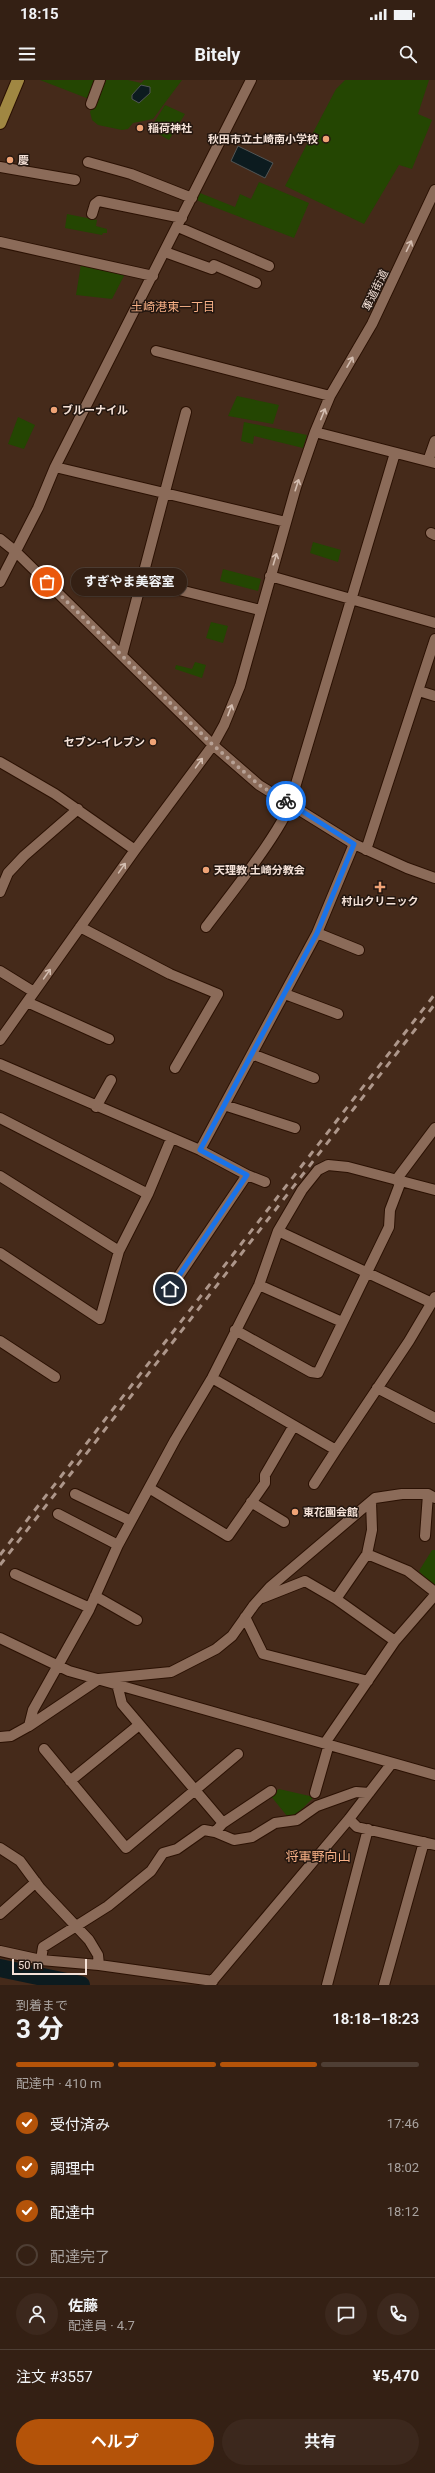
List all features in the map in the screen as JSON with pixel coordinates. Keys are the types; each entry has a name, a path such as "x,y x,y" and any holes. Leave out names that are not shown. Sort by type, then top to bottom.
{"main road":[{"path":"0,123 18,80"}],"street":[{"path":"91,104 100,80"},
{"path":"0,582 38,508 55,467 180,223 251,80"},
{"path":"88,162 131,174 192,198"},
{"path":"0,167 75,180"},
{"name":"軍道街道","path":"0,1040 135,850 213,745 224,725 240,686 260,610 296,487 315,432 330,396 372,324 430,214 435,190"},
{"path":"92,214 95,204 99,201 180,223 269,266"},
{"path":"0,242 153,276"},
{"path":"165,252 212,269 214,266 256,283"},
{"path":"156,351 330,396"},
{"path":"122,655 143,581 164,493 186,412"},
{"path":"315,432 432,462 435,441"},
{"path":"206,927 268,842 292,805 293,794 395,453"},
{"path":"55,467 286,522"},
{"path":"0,539 15,551 213,745 259,785 354,844 435,878"},
{"path":"270,576 435,623"},
{"path":"143,581 260,610"},
{"path":"366,850 419,692 435,639"},
{"path":"419,692 435,696"},
{"path":"0,762 78,809 135,850"},
{"path":"0,892 12,869 78,809"},
{"path":"200,1150 286,994 317,933 354,844"},
{"path":"80,927 170,974 218,994 175,1068"},
{"path":"317,933 359,950"},
{"path":"0,971 34,992"},
{"path":"286,994 338,1014"},
{"path":"27,1002 108,1039"},
{"path":"252,1054 314,1078"},
{"path":"0,1064 96,1107 200,1150 247,1175 265,1182"},
{"path":"96,1107 111,1080"},
{"path":"224,1105 295,1128"},
{"path":"0,1118 148,1194"},
{"path":"235,1330 311,1372 318,1373 388,1227 390,1210 398,1180 435,1128"},
{"path":"0,1253 100,1320 119,1251 148,1194 171,1138"},
{"path":"28,1726 33,1710 90,1608 118,1544 212,1378 259,1285 278,1232 302,1190 318,1170 328,1165 348,1167 435,1190"},
{"path":"170,1289 247,1175"},
{"path":"0,1176 119,1251"},
{"path":"278,1232 434,1300 314,1484"},
{"path":"259,1285 342,1322"},
{"path":"0,1341 55,1377"},
{"path":"212,1378 293,1427 336,1450"},
{"path":"377,1388 435,1418"},
{"path":"149,1488 228,1536 264,1483 265,1475 293,1427"},
{"path":"75,1494 131,1521"},
{"path":"0,1737 11,1736 99,1679 171,1672 216,1649 232,1636 245,1617 270,1587 375,1498 402,1494 431,1496 425,1536"},
{"path":"251,1502 284,1522"},
{"path":"336,1599 367,1554 372,1530 371,1502"},
{"path":"58,1514 118,1544"},
{"path":"315,1793 327,1743 395,1641 435,1593 408,1571 367,1554"},
{"path":"15,1574 90,1608"},
{"path":"260,1599 305,1581 336,1599 395,1641"},
{"path":"95,1596 137,1620"},
{"path":"245,1617 263,1654 368,1681"},
{"path":"0,1638 57,1666 435,1775"},
{"path":"117,1684 122,1704 222,1823"},
{"path":"70,1781 139,1725"},
{"path":"44,1750 126,1848 238,1754"},
{"path":"0,1951 41,1960 99,1965 211,1983 349,1819 392,1763"},
{"path":"215,1832 222,1823 271,1791"},
{"path":"41,1960 43,1947 75,1925 108,1906 151,1871 163,1853 177,1849 204,1830 215,1832 234,1840 252,1837 274,1823 297,1820 317,1806 356,1792 369,1793"},
{"path":"349,1819 356,1826 435,1845"},
{"path":"327,1985 368,1829"},
{"path":"384,1985 424,1842"},
{"path":"0,1848 20,1861 36,1882 89,1940 98,1955 99,1965"},
{"path":"0,1914 36,1882"}],"green space":[{"path":"40,80 97,80 89,99"},
{"path":"104,80 128,80 141,83 144,80 182,80 153,119 133,123 128,129 122,130 98,125 92,120 90,112"},
{"name":"秋田市立土崎南小学校","path":"345,80 429,80 418,114 432,120 412,169 399,165 364,224 285,186 336,89"},
{"path":"165,105 185,114 169,140 150,129"},
{"path":"259,182 309,203 294,238 196,200 200,193 235,207 240,194 251,199"},
{"path":"67,214 97,220 96,226 107,229 107,233 103,233 102,235 65,228"},
{"path":"81,264 125,274 112,299 76,295"},
{"path":"237,396 279,405 273,424 228,416"},
{"path":"18,417 35,425 24,449 8,444"},
{"path":"244,422 307,435 303,448 254,436 253,444 241,441"},
{"path":"313,542 341,550 338,562 310,553"},
{"path":"223,569 261,579 258,591 220,581"},
{"path":"211,622 228,626 223,643 206,638"},
{"path":"195,662 206,665 202,678 175,669 176,665 192,669"},
{"path":"432,1550 435,1550 435,1584 433,1586 419,1571"},
{"path":"279,1789 314,1797 295,1816 287,1816 270,1795"}],"shaded area":[{"path":"141,85 150,87 150,93 139,103 132,99 132,95"},
{"path":"238,146 273,163 265,178 231,161"}],"waterway":[{"path":"0,1968 81,1985"}],"railway":[{"path":"0,1555 435,994"},
{"path":"0,1565 435,1004"}],"way so far":[{"path":"47,582 213,745 259,785 286,801"}],"place":[{"name":"稲荷神社","path":"140,128"},
{"name":"秋田市立土崎南小学校","path":"326,139"},
{"name":"慶","path":"10,160"},
{"name":"ブルーナイル","path":"54,410"},
{"name":"すぎやま美容室","path":"47,582"},
{"name":"セブン-イレブン","path":"153,742"},
{"name":"天理教 土崎分教会","path":"206,870"},
{"name":"村山クリニック","path":"380,887"},
{"name":"東花園会館","path":"295,1512"}],"district":[{"name":"土崎港東一丁目","path":"173,307"},
{"name":"将軍野向山","path":"318,1856"}],"route":[{"path":"170,1289 247,1175 200,1150 286,994 317,933 354,844 286,801"}]}
